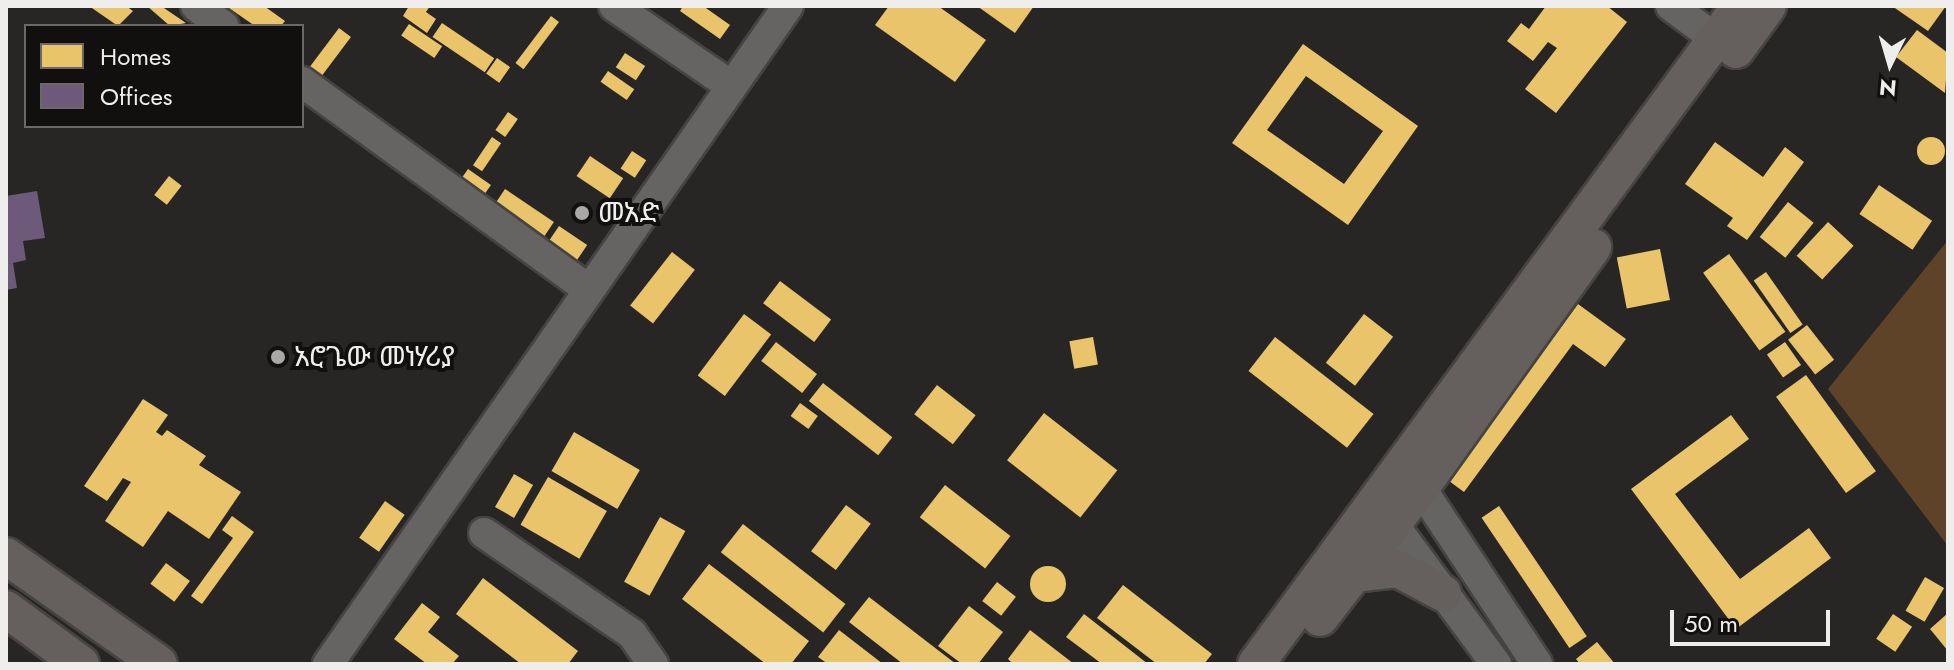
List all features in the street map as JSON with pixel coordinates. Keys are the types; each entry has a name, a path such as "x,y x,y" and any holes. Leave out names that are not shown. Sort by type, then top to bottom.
{"main road":[{"path":"1413,475 1740,6"},
{"path":"1256,664 1413,475 1768,6"},
{"path":"1285,664 1353,574 1384,512"},
{"path":"6,556 159,664"},
{"path":"1353,574 1398,569 1443,593"},
{"path":"6,609 81,664"}],"street":[{"path":"196,6 221,24"},
{"path":"614,6 730,85"},
{"path":"328,664 788,6"},
{"path":"1671,6 1716,39"},
{"path":"304,83 588,289"},
{"path":"1413,475 1463,559 1537,664"},
{"path":"1384,512 1496,664"},
{"path":"484,533 632,634 653,664"}],"shaded area":[{"path":"1948,240 1948,546 1828,389"}],"building: Homes":[{"path":"89,6 126,6 133,11 120,24 115,24"},
{"path":"147,6 161,6 186,23 168,24"},
{"path":"264,6 285,21 283,24 252,24 229,8"},
{"path":"409,6 430,6 426,12 436,19 427,33 403,16"},
{"path":"683,6 703,6 730,25 720,39 680,11"},
{"path":"889,6 938,6 986,40 955,82 875,25"},
{"path":"977,6 1034,6 1015,33"},
{"path":"1546,6 1607,6 1627,22 1556,113 1525,89 1557,48 1548,42 1533,61 1507,41 1521,23 1529,29"},
{"path":"1892,6 1946,6 1928,31"},
{"path":"551,16 559,22 523,69 515,63"},
{"path":"442,23 494,58 485,72 432,37"},
{"path":"409,24 442,46 434,58 401,36"},
{"path":"339,28 351,37 321,76 310,67"},
{"path":"1917,30 1948,53 1945,93 1896,57"},
{"path":"1303,44 1418,126 1348,225 1232,143","holes":["1306,76 1383,131 1344,184 1267,130"]},
{"path":"625,53 645,66 636,80 616,67"},
{"path":"497,58 510,67 499,83 486,74"},
{"path":"608,71 634,89 627,100 601,82"},
{"path":"508,112 518,119 505,137 495,130"},
{"path":"492,137 501,143 482,171 473,165"},
{"path":"1931,137 1941,141 1945,151 1941,161 1931,165 1921,161 1917,151 1921,141"},
{"path":"1715,142 1763,177 1785,147 1804,162 1747,240 1727,226 1733,218 1685,184"},
{"path":"632,151 646,160 635,178 621,169"},
{"path":"590,156 623,178 610,198 577,176"},
{"path":"468,169 491,185 483,196 461,180"},
{"path":"169,176 182,186 167,205 154,195"},
{"path":"1879,185 1932,221 1912,250 1859,214"},
{"path":"505,189 554,222 544,237 495,204"},
{"path":"1788,202 1814,223 1785,258 1760,237"},
{"path":"1828,222 1854,246 1822,280 1797,256"},
{"path":"559,226 587,245 577,261 548,242"},
{"path":"1660,249 1670,300 1627,308 1617,257"},
{"path":"672,252 695,270 653,323 630,306"},
{"path":"1729,254 1785,332 1760,350 1703,273"},
{"path":"1766,272 1803,324 1790,333 1754,281"},
{"path":"780,281 831,320 814,342 763,303"},
{"path":"1578,304 1626,339 1605,367 1573,344 1464,492 1449,481"},
{"path":"744,314 771,334 725,396 698,375"},
{"path":"1364,314 1393,337 1355,386 1326,363"},
{"path":"1807,325 1834,360 1815,374 1788,340"},
{"path":"1093,337 1098,365 1074,369 1069,341"},
{"path":"1275,337 1374,414 1347,448 1249,371"},
{"path":"776,342 817,374 802,393 761,361"},
{"path":"1785,342 1801,365 1783,378 1767,355"},
{"path":"1806,375 1876,471 1846,493 1776,397"},
{"path":"823,383 892,437 878,455 809,401"},
{"path":"937,385 976,415 953,444 914,414"},
{"path":"143,399 168,415 156,432 162,436 167,430 206,456 199,465 241,492 209,539 168,511 143,547 105,521 131,482 123,478 107,501 84,486"},
{"path":"800,403 818,416 808,429 791,416"},
{"path":"1044,413 1117,470 1080,518 1007,460"},
{"path":"1731,415 1749,439 1675,494 1740,579 1809,528 1831,558 1736,629 1631,489"},
{"path":"574,432 640,470 617,509 552,471"},
{"path":"514,474 533,485 514,518 495,507"},
{"path":"548,477 607,511 579,559 520,525"},
{"path":"945,485 1010,536 985,568 920,517"},
{"path":"385,501 405,515 379,552 359,538"},
{"path":"846,505 871,524 836,570 811,551"},
{"path":"1499,506 1587,636 1569,648 1482,518"},
{"path":"232,516 254,532 202,604 191,596 233,538 222,530"},
{"path":"660,517 685,531 649,596 624,582"},
{"path":"743,524 845,604 823,632 721,552"},
{"path":"166,563 190,581 174,602 150,584"},
{"path":"709,564 809,641 791,664 766,664 682,599"},
{"path":"1048,566 1061,571 1066,584 1061,597 1048,602 1035,597 1030,584 1035,571"},
{"path":"1925,577 1944,588 1925,622 1906,611"},
{"path":"483,578 578,651 568,664 521,664 456,614"},
{"path":"997,582 1016,597 1001,616 982,601"},
{"path":"1123,585 1212,654 1204,664 1157,664 1097,618"},
{"path":"869,597 956,664 903,664 849,622"},
{"path":"422,603 440,617 428,632 459,656 452,664 427,664 394,639"},
{"path":"969,606 1003,632 978,664 962,664 938,646"},
{"path":"1948,613 1948,651 1930,629"},
{"path":"1084,614 1148,664 1102,664 1066,637"},
{"path":"1893,614 1912,627 1895,652 1876,639"},
{"path":"839,630 883,664 828,664 818,657"},
{"path":"1030,630 1074,664 1013,664 1008,659"},
{"path":"1597,642 1615,664 1580,664 1576,659"}],"building: Offices":[{"path":"37,191 45,238 23,241 26,260 13,263 17,288 6,290 6,196"}],"place":[{"name":"መአድ","path":"582,213"},
{"name":"አሮጌው መነሃሪያ","path":"278,357"}]}
